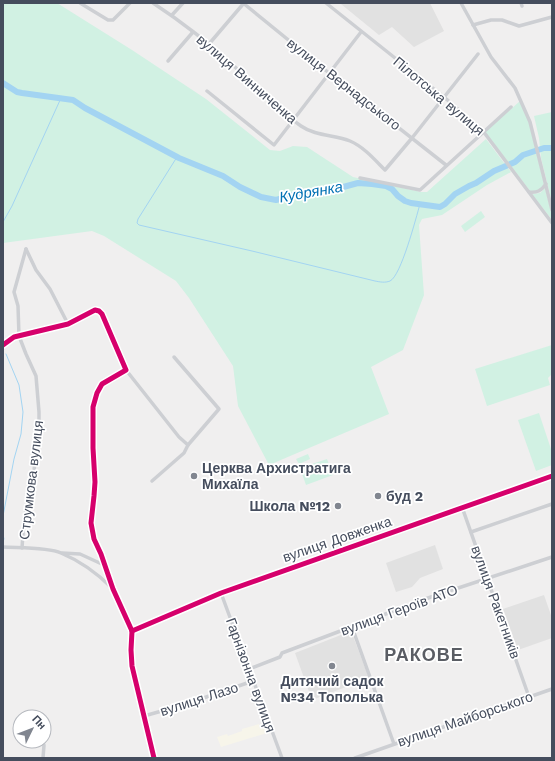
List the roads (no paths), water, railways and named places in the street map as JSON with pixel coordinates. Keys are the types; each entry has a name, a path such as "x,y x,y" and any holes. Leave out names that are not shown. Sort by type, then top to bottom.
{"street":[{"path":"80,3 108,20 113,20 118,17 130,3"},
{"name":"вулиця Винниченка","path":"153,3 172,15 210,44 251,84 307,130 351,141 385,170 412,138"},
{"path":"172,15 183,3"},
{"path":"210,44 244,3"},
{"name":"вулиця Вернадського","path":"244,3 329,73 446,165"},
{"name":"Пілотська вулиця","path":"326,3 444,98 483,132 552,223"},
{"path":"461,3 492,57 515,88 521,99 530,122 552,210"},
{"path":"473,25 491,20 502,20 519,26 552,17"},
{"path":"168,62 193,32"},
{"path":"207,91 274,145 361,32"},
{"path":"412,138 478,54"},
{"path":"360,178 420,190 511,107"},
{"path":"529,192 539,192 546,184"},
{"name":"Струмкова вулиця","path":"22,548 24,520 34,470 39,434 36,376 20,336 18,306 14,292 26,249 36,270 50,289 68,324"},
{"path":"3,345 20,336 68,324 96,310 99,311 102,314 126,370 179,437 188,444"},
{"path":"152,481 184,453 188,444 219,409 174,357"},
{"path":"126,370 102,384 97,392 93,407 95,482 91,523 94,539 101,554 113,589 132,631 132,666 154,758"},
{"name":"вулиця Довженка","path":"132,631 221,592 552,476"},
{"path":"471,532 552,504"},
{"name":"вулиця Ракетників","path":"462,507 529,697"},
{"path":"3,547 80,554 104,565"},
{"path":"61,553 96,573 113,589"},
{"name":"вулиця Героїв АТО","path":"248,669 280,657 282,653 428,598 552,557"},
{"name":"Гарнізонна вулиця","path":"221,592 248,669 282,758"},
{"path":"352,627 394,744"},
{"name":"вулиця Лазо","path":"144,716 183,705 253,681"},
{"name":"вулиця Майборського","path":"355,758 552,689"}],"waterway":[{"name":"Кудрянка","path":"3,83 17,92 73,100 85,108 179,158 223,176 240,187 261,197 276,200 304,192 321,193 358,183 386,186 392,189 405,201 440,207 455,194 494,171 515,162 523,155 544,148 552,148"},
{"path":"3,222 12,206 61,98"},
{"path":"177,157 138,219 137,223 139,225 377,281 390,281 399,269 408,246 420,204"},
{"path":"3,516 14,459 21,434 23,412 19,385 6,354"},
{"path":"3,535 4,539"}],"place":[{"name":"Церква Архистратига Михаїла","path":"194,476"},
{"name":"буд 2","path":"378,496"},
{"name":"Школа №12","path":"338,506"},
{"name":"Дитячий садок №34 Тополька","path":"332,666"}],"district":[{"name":"РАКОВЕ","path":"424,654"}]}
